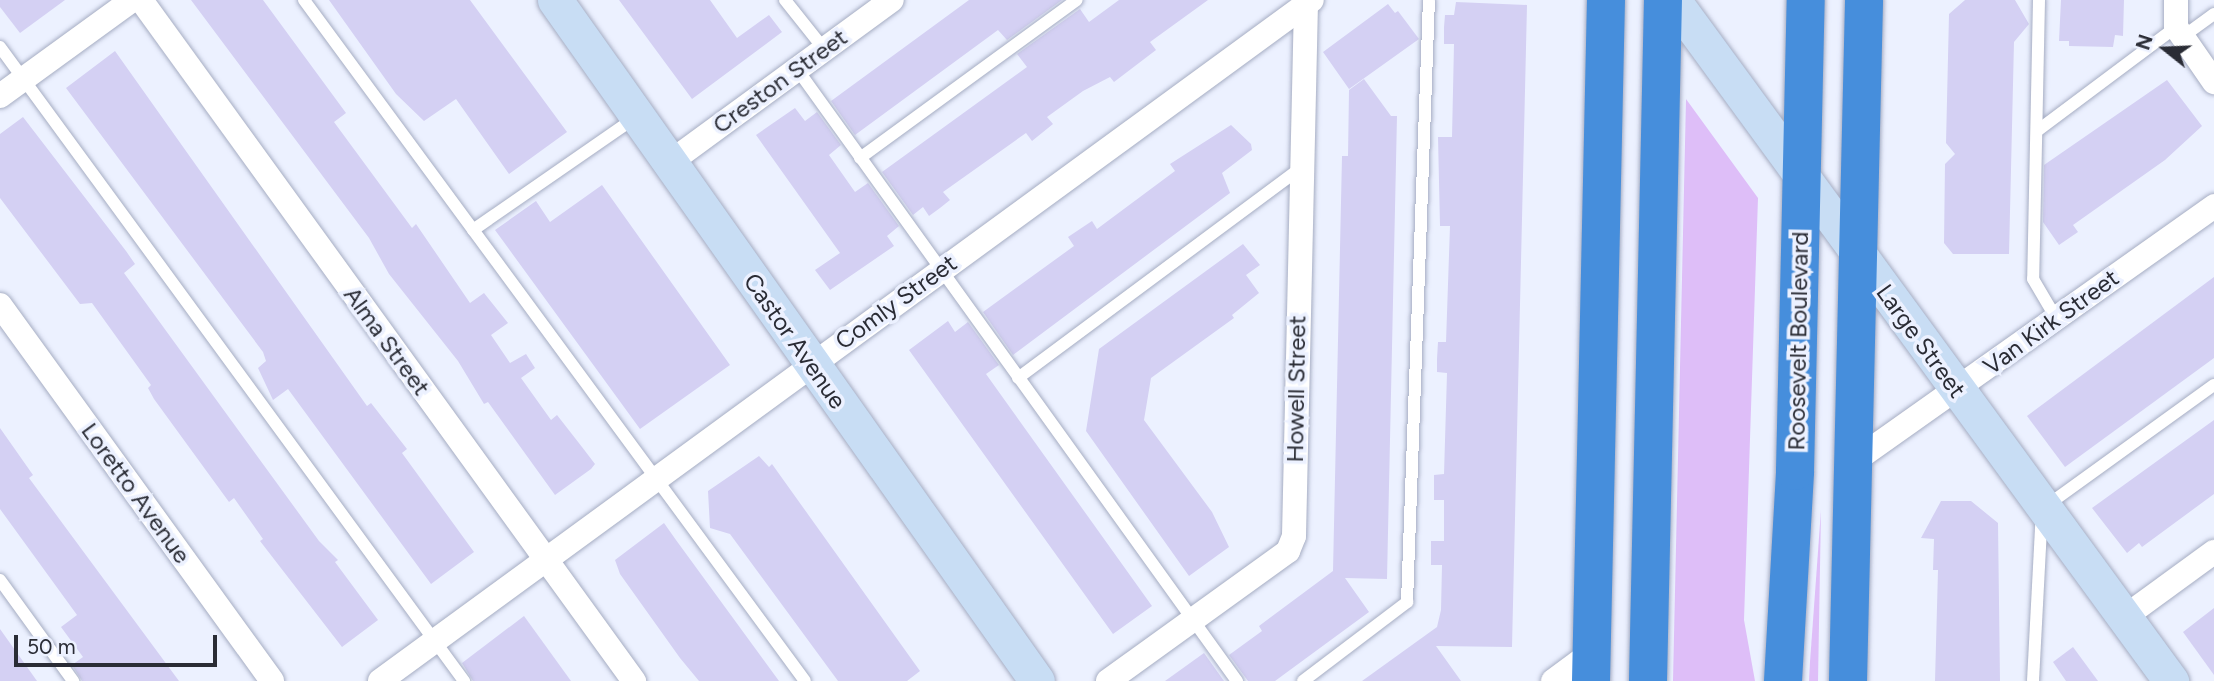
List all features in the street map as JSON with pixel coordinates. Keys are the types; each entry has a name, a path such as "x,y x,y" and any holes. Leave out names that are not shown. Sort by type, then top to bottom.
{"highway":[{"path":"1591,667 1606,0"},
{"path":"1648,681 1663,0"},
{"name":"Roosevelt Boulevard","path":"1783,681 1795,471 1805,0"},
{"path":"1848,681 1864,0"}],"street":[{"path":"0,96 132,0"},
{"name":"Alma Street","path":"141,0 634,681"},
{"name":"Castor Avenue","path":"555,0 1037,681"},
{"name":"Creston Street","path":"669,163 892,0"},
{"name":"Large Street","path":"1673,0 2122,619 2171,681"},
{"path":"2176,0 2179,32 2214,82"},
{"name":"Comly Street","path":"380,681 658,481 812,364 1309,2"},
{"name":"Howell Street","path":"1108,681 1288,551 1294,536 1301,168 1309,2"},
{"name":"Van Kirk Street","path":"1853,462 2214,206"},
{"name":"Loretto Avenue","path":"0,305 272,681"},
{"path":"2122,619 2214,552"},
{"path":"1553,681 1591,667"}],"lane":[{"path":"304,0 805,681"},
{"path":"785,0 824,49"},
{"path":"860,158 1077,0"},
{"path":"1303,681 1407,602 1429,0"},
{"path":"2039,0 2033,279 2056,318"},
{"path":"2037,131 2179,32 2214,14"},
{"path":"0,47 464,681"},
{"path":"797,69 1237,681"},
{"path":"473,230 637,117"},
{"path":"1018,378 1301,168"},
{"path":"2033,681 2042,509 2214,385"},
{"path":"0,580 74,681"}],"shaded area":[{"path":"1686,99 1758,198 1744,620 1755,681 1673,681"},
{"path":"1821,510 1818,681 1809,681 1810,662"}],"building":[{"path":"0,0 65,0 20,33 0,7"},
{"path":"191,0 263,0 346,113 334,122 412,228 416,224 470,303 484,293 508,323 491,335 510,363 526,354 535,368 521,378 551,420 557,415 582,447 595,464 591,469 555,495 488,402 484,404 458,361 389,274 369,238"},
{"path":"329,0 470,0 567,132 509,174 456,99 424,121 396,94"},
{"path":"619,0 710,0 737,38 769,15 782,32 692,99"},
{"path":"969,0 1062,0 1007,40 998,30 855,135 831,101"},
{"path":"1119,0 1208,0 1150,42 1156,50 1114,82 1110,77 1083,91 1047,117 1053,124 1032,141 1026,133 943,192 950,200 929,216 923,207 913,215 882,172 1027,67 1017,54 1080,9 1089,22"},
{"path":"1965,0 2015,0 2029,24 2014,42 2009,254 1953,254 1944,243 1945,164 1955,154 1946,143 1949,14"},
{"path":"2061,0 2124,0 2123,36 2115,35 2113,47 2069,46 2069,41 2059,41"},
{"path":"1456,2 1527,5 1512,647 1436,646 1461,681 1362,681 1437,627 1441,610 1442,565 1431,565 1431,541 1444,541 1444,500 1434,500 1434,475 1444,474 1447,373 1437,372 1437,359 1438,342 1446,342 1450,226 1440,226 1438,137 1452,137 1454,44 1444,44 1444,27 1445,15 1454,15"},
{"path":"1388,4 1395,13 1398,11 1419,39 1349,89 1323,52"},
{"path":"115,51 367,406 371,403 407,449 402,453 474,552 431,584 288,389 273,400 258,368 266,361 263,352 66,88"},
{"path":"1364,79 1391,116 1397,116 1387,579 1345,578 1369,612 1275,681 1248,681 1229,655 1262,631 1259,626 1333,571 1342,156 1348,156 1349,90"},
{"path":"2167,80 2202,126 2165,160 2073,225 2078,232 2059,245 2043,222 2044,165"},
{"path":"795,108 805,121 817,112 841,145 829,155 855,192 868,183 899,226 887,236 894,246 830,290 815,270 840,253 756,135"},
{"path":"23,117 135,264 124,273 319,541 338,560 335,562 378,620 342,647 260,541 263,539 234,498 229,502 154,399 148,388 151,385 92,303 80,304 0,198 0,134"},
{"path":"1231,125 1251,144 1252,150 1222,173 1230,193 1013,355 983,312 1074,246 1068,237 1092,221 1097,229 1175,171 1170,164"},
{"path":"602,185 730,365 640,429 495,230 536,201 550,222"},
{"path":"1243,244 1260,265 1246,275 1259,293 1232,315 1234,318 1151,378 1144,420 1212,512 1229,547 1189,576 1086,431 1099,349"},
{"path":"2214,277 2214,358 2065,467 2027,416"},
{"path":"948,321 955,332 968,322 999,365 986,374 1152,606 1113,634 909,350"},
{"path":"2214,420 2214,494 2142,547 2139,543 2127,553 2092,508"},
{"path":"0,428 33,475 29,478 179,681 82,681 72,665 83,657 61,627 77,615 0,509"},
{"path":"759,456 769,467 772,464 920,671 907,681 838,681 730,534 710,528 708,491"},
{"path":"1941,501 1971,501 1998,523 2000,681 1935,681 1938,570 1933,570 1934,539 1921,538"},
{"path":"664,523 779,681 699,681 680,658 620,574 615,560"},
{"path":"2214,608 2214,675 2183,632"},
{"path":"524,616 571,681 473,681 462,663"},
{"path":"0,629 37,681 0,681"},
{"path":"2073,647 2098,681 2066,681 2053,662"},
{"path":"1204,653 1224,681 1165,681"}]}
